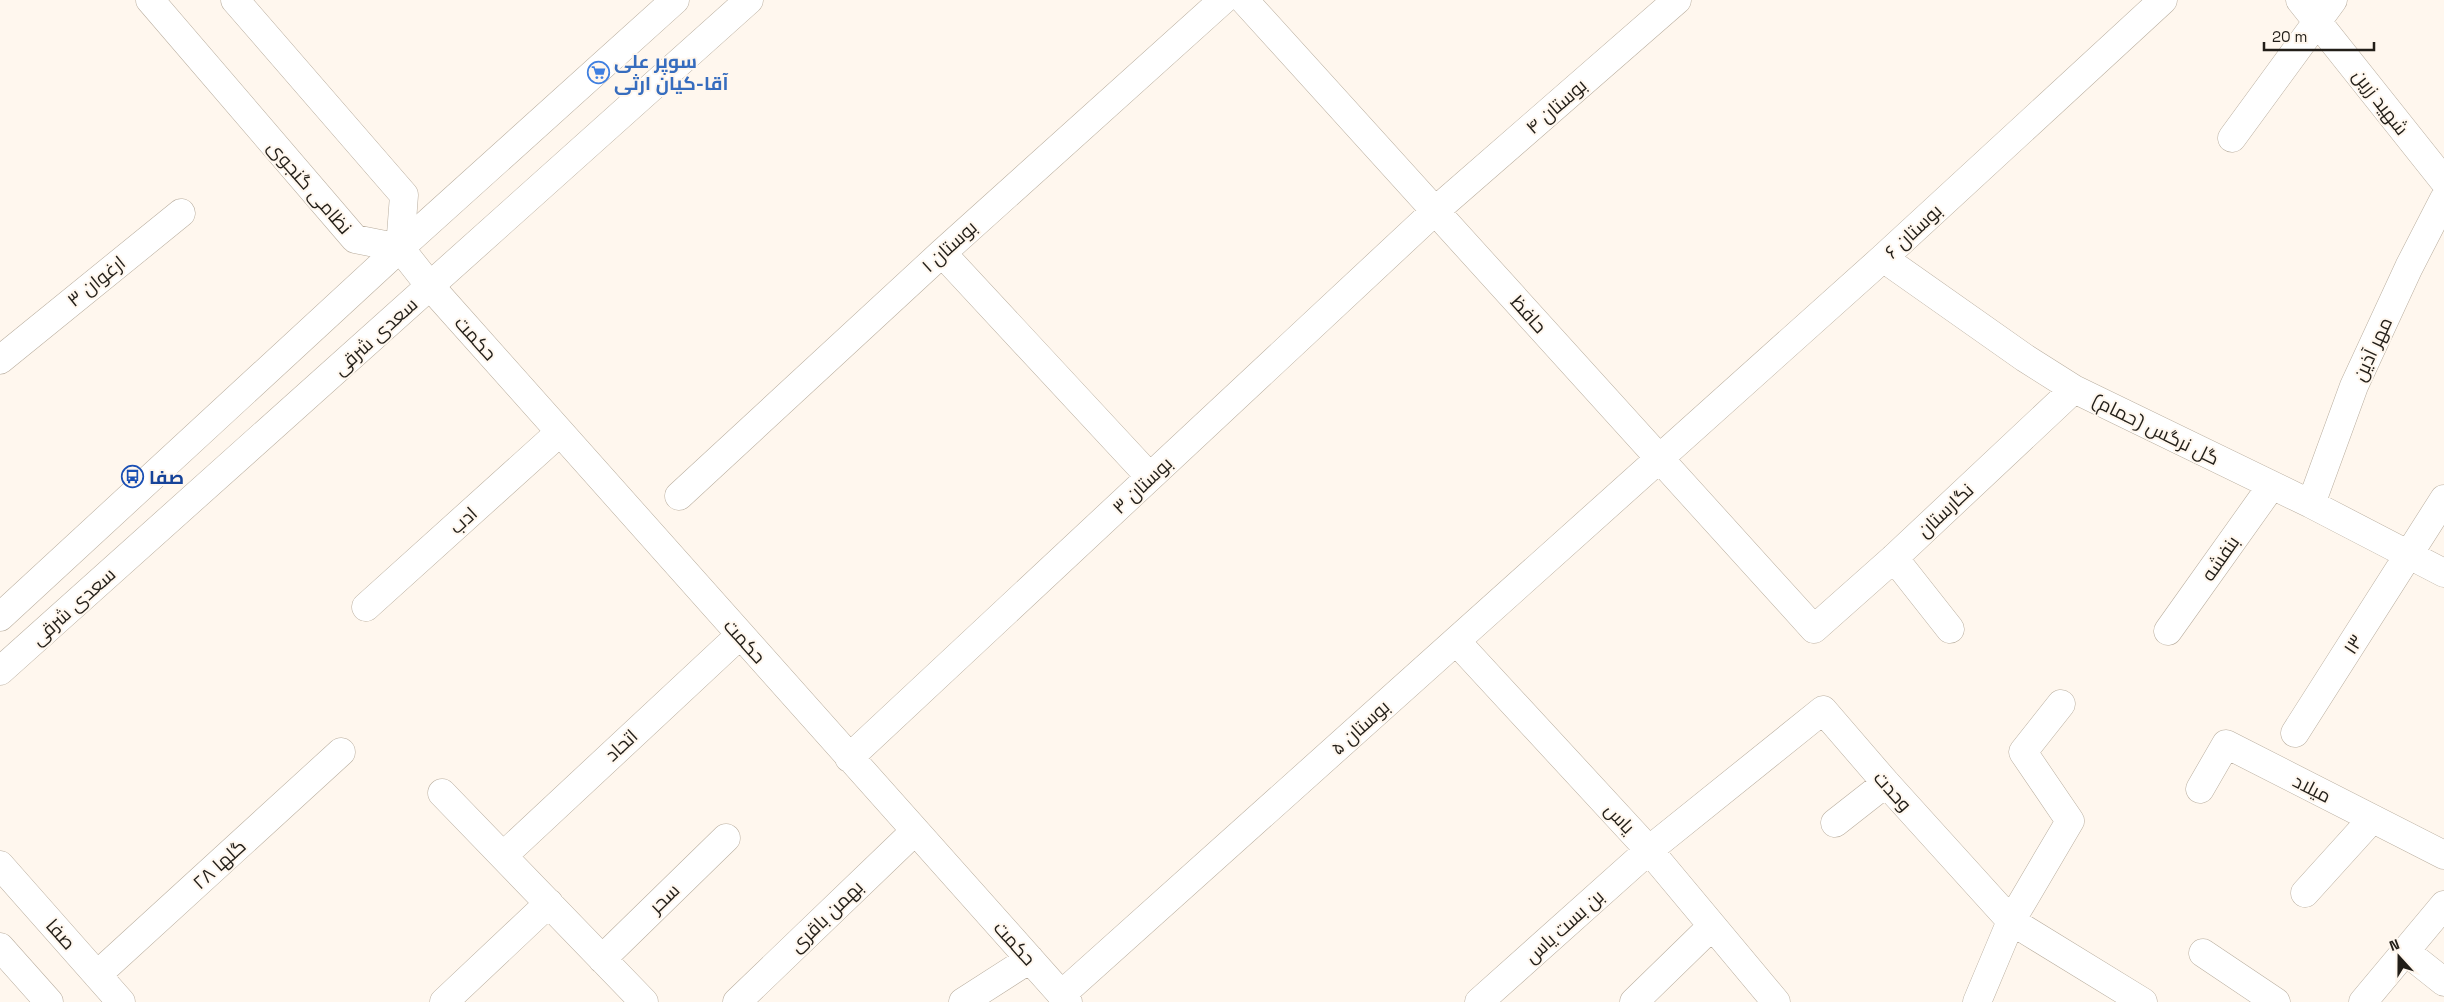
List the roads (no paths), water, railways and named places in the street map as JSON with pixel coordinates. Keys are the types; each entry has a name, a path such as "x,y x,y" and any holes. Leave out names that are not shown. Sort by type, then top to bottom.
{"street":[{"name":"نظامی گنجوی","path":"150,0 355,239 400,248"},
{"path":"235,0 404,195 400,248"},
{"path":"0,617 400,248 675,0"},
{"name":"سعدی شرقی","path":"0,671 749,0"},
{"name":"بوستان ۱","path":"679,496 942,253 1223,0"},
{"name":"حافظ","path":"1244,0 1814,629"},
{"name":"بوستان ۴","path":"1435,211 1677,0"},
{"name":"بوستان ۶","path":"1659,458 1883,258 2163,0"},
{"name":"شهید زرین","path":"2300,0 2444,181"},
{"path":"2232,138 2333,0"},
{"name":"مهر آذین","path":"2311,504 2354,386 2409,267 2444,199"},
{"name":"بوستان ۳","path":"849,758 1435,211"},
{"name":"ارغوان ۳","path":"4,349 180,212"},
{"name":"حکمت","path":"400,248 430,286 1064,998"},
{"path":"942,253 1150,477"},
{"name":"گل نرگس (حمام)","path":"1883,258 2025,358 2074,389 2311,504 2444,573"},
{"name":"نگارستان","path":"1814,629 1894,558 2074,389"},
{"name":"ادب","path":"366,607 560,432"},
{"name":"بوستان ۵","path":"1064,998 1456,640 1659,458"},
{"name":"بنفشه","path":"2168,631 2272,485"},
{"name":"۱۳","path":"2295,733 2444,500"},
{"path":"1894,558 1950,629"},
{"name":"اتحاد","path":"503,856 740,635"},
{"name":"یاس","path":"1456,640 1649,850 1776,1002"},
{"path":"1978,1002 2011,921 2070,821 2023,752 2061,704"},
{"name":"وحدت","path":"1649,850 1823,710 1886,783 2011,921 2143,1002"},
{"name":"میلاد","path":"2200,789 2226,744 2444,856"},
{"name":"گلها ۲۸","path":"97,975 341,752"},
{"path":"1835,823 1886,783"},
{"path":"442,793 644,1002"},
{"path":"2304,893 2372,819"},
{"name":"بهمن باقری","path":"737,1002 915,831"},
{"name":"سحر","path":"602,959 726,838"},
{"name":"بن بست یاس","path":"1479,1002 1649,850"},
{"name":"صفا","path":"0,865 121,1002"},
{"path":"444,1002 549,904"},
{"path":"2363,1002 2444,905"},
{"path":"1634,1002 1712,926"},
{"path":"0,947 49,1002"},
{"path":"2405,951 2444,982"},
{"path":"2204,953 2276,1002"},
{"path":"964,1002 1030,959"}],"place":[{"name":"سوپر علی آقا-کیان ارثی","path":"598,72"},
{"name":"صفا","path":"133,477"}]}
